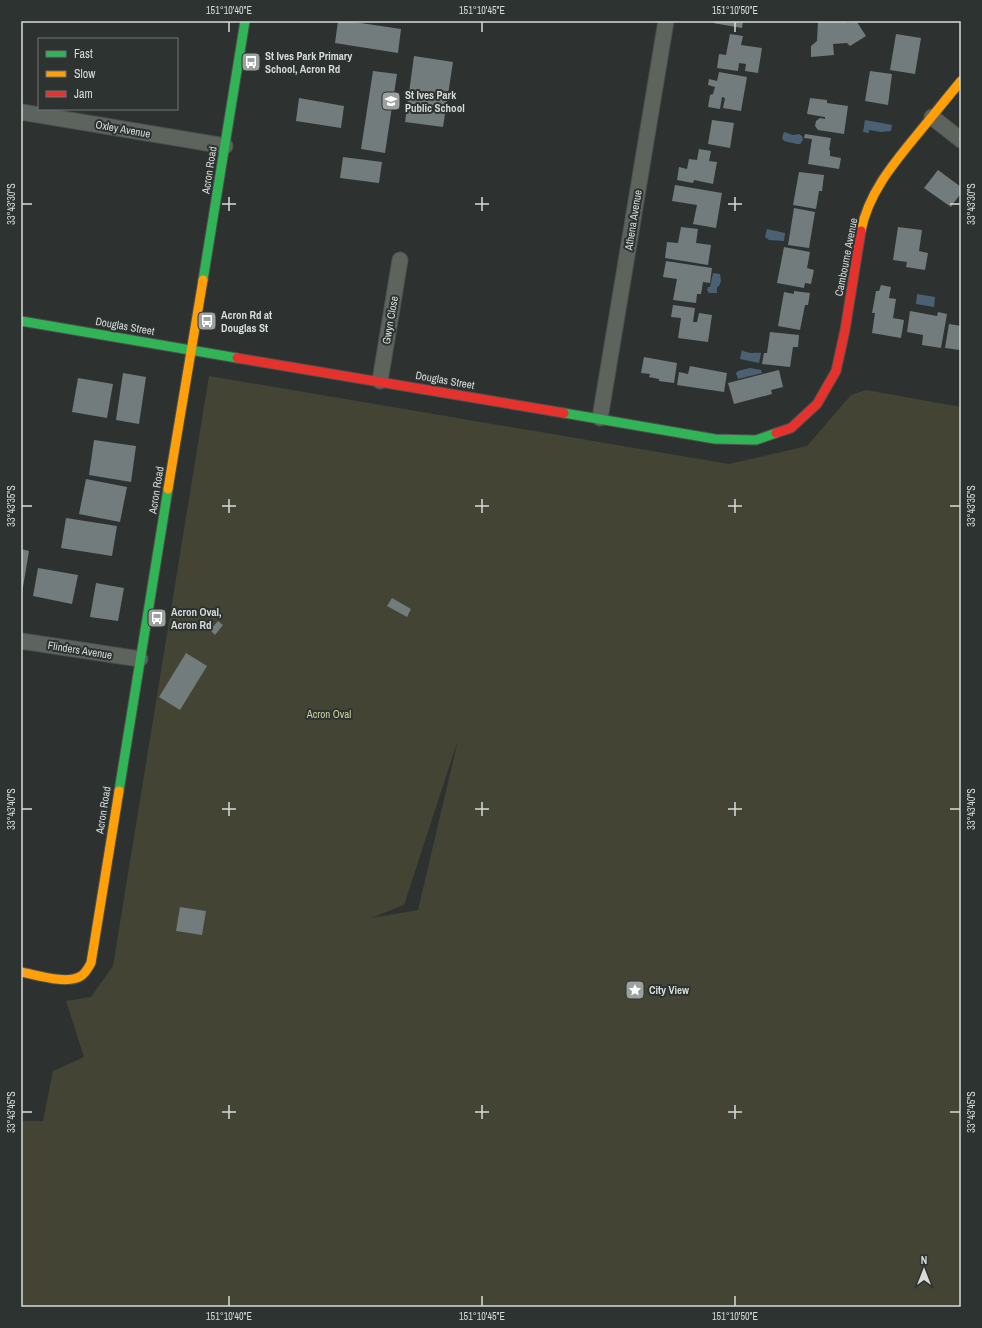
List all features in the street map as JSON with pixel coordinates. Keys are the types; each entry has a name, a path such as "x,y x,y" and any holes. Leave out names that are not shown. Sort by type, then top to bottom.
{"street":[{"name":"Acron Road","path":"21,972 72,979 86,972 91,963 245,21"},
{"name":"Athena Avenue","path":"600,418 666,21"},
{"name":"Cambourne Avenue","path":"836,371 845,330 863,222 877,188 896,161 961,81"},
{"name":"Oxley Avenue","path":"21,112 225,146"},
{"path":"932,117 961,140"},
{"name":"Gwyn Close","path":"380,381 400,260"},
{"name":"Douglas Street","path":"21,321 600,418 715,439 756,440 791,428 817,404 836,371"},
{"name":"Flinders Avenue","path":"21,641 140,659"}],"green space":[{"name":"Acron Oval","path":"209,376 729,464 807,446 851,395 866,390 961,407 961,1307 21,1307 21,1121 43,1121 53,1071 84,1057 66,1001 91,997 113,966","holes":["458,740 418,910 371,918 404,905"]}],"water":[{"path":"865,120 892,125 891,131 881,132 869,130 869,133 863,132"},
{"path":"784,132 793,135 799,134 802,136 803,140 800,144 784,141 782,138"},
{"path":"767,229 785,233 784,241 769,240 765,237"},
{"path":"713,273 720,274 721,281 717,287 717,293 709,293 707,290 708,287 710,287"},
{"path":"917,294 935,297 934,307 916,304"},
{"path":"742,350 750,353 761,353 759,363 740,359"},
{"path":"750,368 761,370 762,373 738,379 736,373 738,371"}],"building":[{"path":"338,21 401,29 398,53 335,43"},
{"path":"713,21 743,21 742,28 713,23"},
{"path":"818,21 846,21 846,23 857,22 866,36 850,46 847,43 833,44 834,55 811,57 811,46 817,41"},
{"path":"730,34 743,36 741,45 762,48 758,73 745,71 746,64 739,63 738,71 717,68 719,54 726,55"},
{"path":"896,34 921,38 915,74 890,70"},
{"path":"414,56 453,62 443,127 405,122"},
{"path":"373,71 397,74 385,153 361,149"},
{"path":"870,71 892,74 888,105 865,101"},
{"path":"719,72 747,77 741,111 723,108 725,98 722,97 720,109 708,107 710,95 713,94 715,87 708,85 709,79 717,81"},
{"path":"299,98 344,106 341,128 296,121"},
{"path":"810,98 827,100 827,103 848,106 844,134 818,130 815,126 816,121 820,118 825,119 825,117 807,114"},
{"path":"712,120 734,123 730,148 708,144"},
{"path":"805,134 831,138 829,150 830,156 841,158 839,169 808,164 812,139 804,138"},
{"path":"699,149 711,151 709,161 717,162 713,184 694,180 693,183 677,180 679,167 687,169 689,159 697,160"},
{"path":"343,157 382,162 379,183 340,178"},
{"path":"938,170 961,187 961,193 951,207 924,188"},
{"path":"799,172 824,175 822,191 819,191 816,209 793,205"},
{"path":"675,185 722,193 716,228 693,224 697,205 672,201"},
{"path":"794,208 815,212 809,248 788,245"},
{"path":"681,227 698,229 696,243 711,245 708,265 665,258 667,242 678,243"},
{"path":"898,227 922,230 919,251 928,253 925,270 906,267 907,262 893,260"},
{"path":"784,247 810,252 807,268 814,270 811,284 805,283 804,288 777,283"},
{"path":"666,261 712,268 710,283 703,282 701,294 697,294 696,303 673,300 677,279 663,277"},
{"path":"881,285 891,287 889,298 896,299 893,318 904,320 901,338 872,333 875,313 872,313 876,291 879,291"},
{"path":"794,291 810,293 808,305 805,305 800,330 778,326 784,292 794,294"},
{"path":"673,305 695,308 693,322 697,322 699,313 712,315 708,342 678,338 681,318 671,317"},
{"path":"910,311 937,316 938,312 947,314 941,348 922,345 923,335 907,332"},
{"path":"949,324 961,326 960,350 945,348"},
{"path":"770,332 799,335 798,347 793,347 790,367 762,364 764,353 767,353"},
{"path":"644,357 677,363 674,383 659,381 659,379 649,377 650,374 641,373"},
{"path":"690,366 727,373 724,392 677,385 679,372 688,374"},
{"path":"779,370 783,387 771,390 772,394 734,404 728,383"},
{"path":"123,373 146,377 139,424 116,420"},
{"path":"78,378 113,384 107,418 72,412"},
{"path":"94,440 136,446 131,482 89,475"},
{"path":"86,479 127,487 120,522 79,514"},
{"path":"66,518 117,526 112,556 61,548"},
{"path":"21,549 29,551 22,593 21,593"},
{"path":"38,568 78,575 72,604 33,596"},
{"path":"96,583 124,588 118,621 90,617"},
{"path":"392,598 411,609 407,617 387,606"},
{"path":"218,621 223,625 215,635 210,630"},
{"path":"186,653 207,666 180,710 159,697"},
{"path":"180,907 206,911 202,935 176,931"}],"traffic: fast":[{"path":"203,280 245,21"},
{"path":"21,321 237,358"},
{"path":"564,413 715,439 756,440 776,433"},
{"path":"119,791 168,489"}],"traffic: slow":[{"path":"861,231 869,204 882,180 961,81"},
{"path":"168,489 203,280"},
{"path":"21,972 68,980 75,979 83,975 91,963 119,791"}],"traffic: jam":[{"path":"776,433 791,428 817,404 836,371 845,330 861,231"},
{"path":"237,358 564,413"}],"place":[{"name":"St Ives Park Primary School, Acron Rd","path":"251,62"},
{"name":"St Ives Park Public School","path":"391,101"},
{"name":"Acron Rd at Douglas St","path":"207,321"},
{"name":"Acron Oval, Acron Rd","path":"157,618"},
{"name":"City View","path":"635,990"}]}
